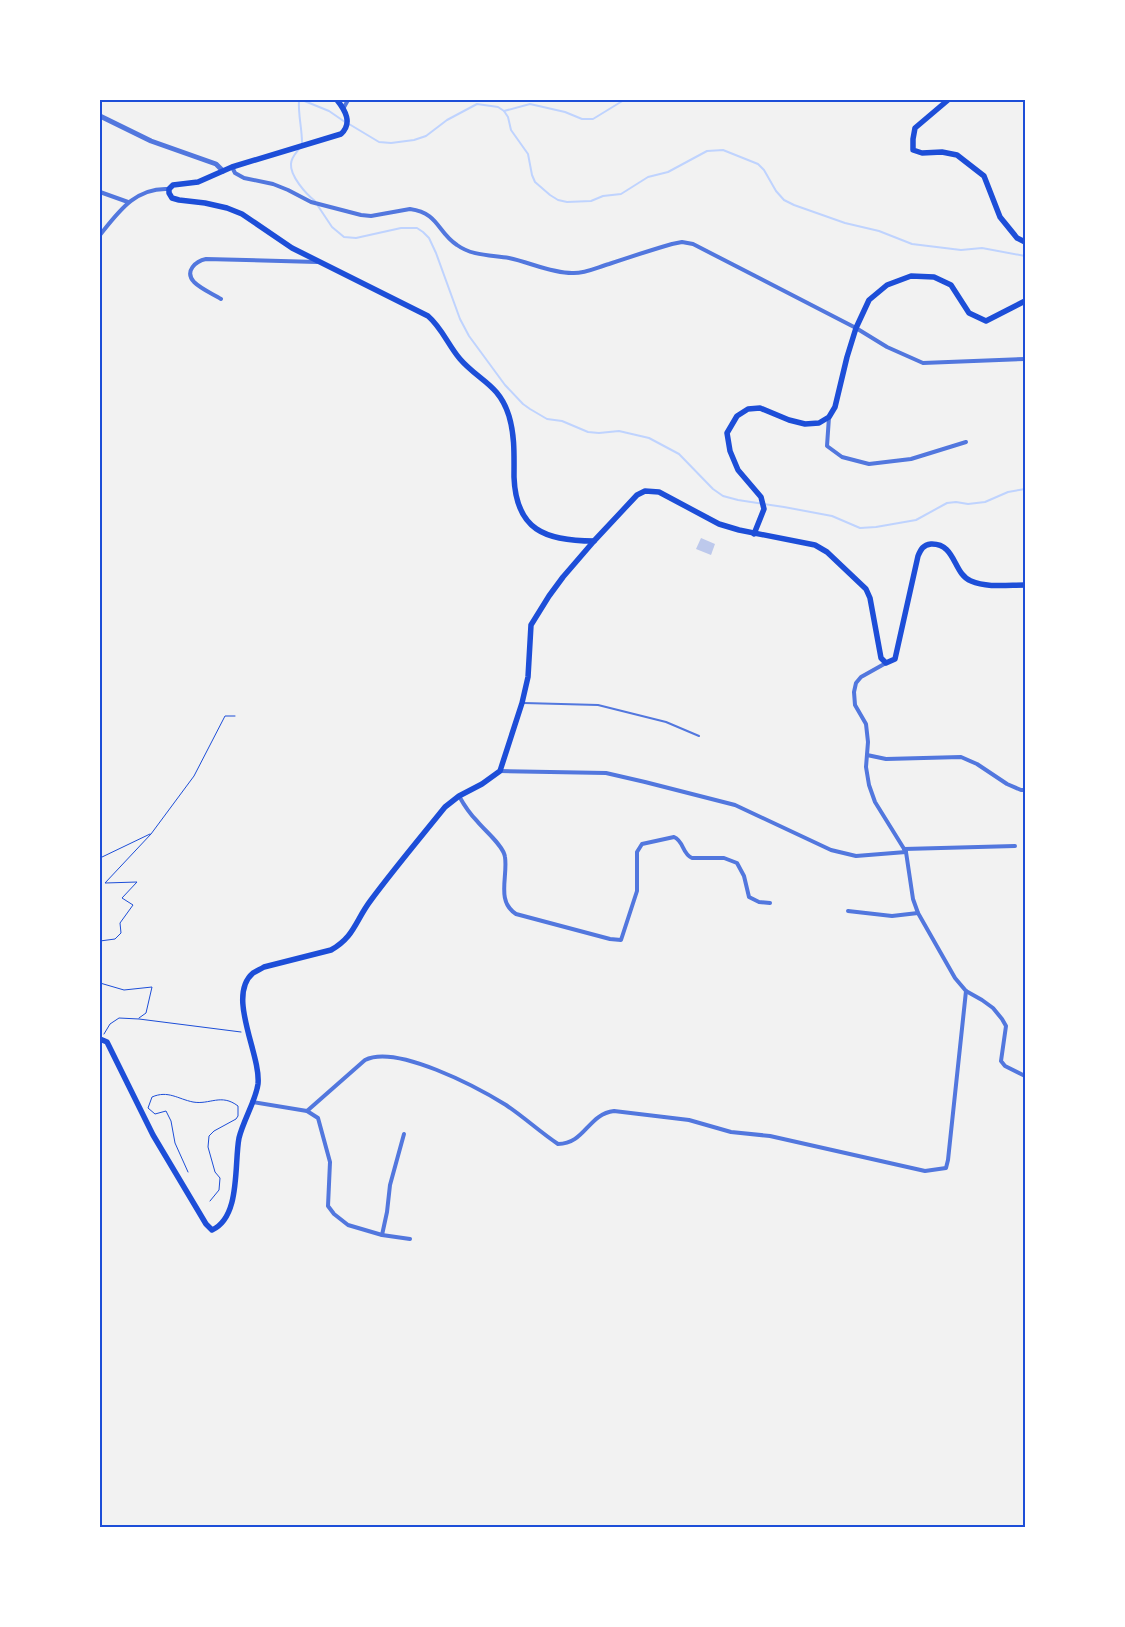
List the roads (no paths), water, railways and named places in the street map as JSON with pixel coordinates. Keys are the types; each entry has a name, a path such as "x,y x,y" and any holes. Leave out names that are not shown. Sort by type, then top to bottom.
{"main road":[{"path":"337,100 346,116 346,128 341,134 223,171 198,182 173,185 169,189 169,193 172,198 227,208 242,214 292,248 317,262 346,274 420,311 438,325 458,358 493,387 501,397 513,436 516,492 518,504 524,517 541,532 554,537 594,541"},
{"path":"948,100 916,128 913,139 914,150 922,153 942,152 957,155 984,176 1000,218 1016,238 1025,242"},
{"path":"754,534 764,509 761,497 738,470 730,451 727,433 737,416 748,409 760,408 789,420 805,424 818,423 828,417 835,407 856,328 869,300 887,284 911,276 934,277 951,285 969,314 986,321 1025,301"},
{"path":"100,1039 107,1042 164,1155 209,1229 212,1230 223,1222 228,1213 236,1183 239,1137 258,1084 257,1067 244,1009 246,983 254,973 264,968 330,950 340,945 349,936 369,902 445,807 459,796 482,784 500,771 522,703 528,677 532,626 549,596 594,541 637,495 652,490 667,494 719,524 754,534 816,545 827,552 866,590 870,598 881,658 886,663 895,659 921,548 936,544 945,549 951,554 963,576 969,581 979,584 1025,586"}],"street":[{"path":"343,109 348,100"},
{"path":"100,116 152,141 216,164 223,171"},
{"path":"232,168 235,173 244,178 273,184 311,202 361,215 371,216 415,210 436,221 457,246 466,250 573,273 593,269 672,244 682,242 693,244 856,328 887,347 923,363 1025,359"},
{"path":"100,235 128,202 152,191 169,189"},
{"path":"100,192 128,202"},
{"path":"221,299 194,282 191,270 198,261 206,259 317,262"},
{"path":"828,417 827,446 842,456 869,464 911,459 966,442"},
{"path":"886,663 861,677 856,683 854,692 855,705 866,724 868,785 875,802 905,850 913,899 918,913 956,978 966,991 993,1008 1006,1026 1000,1062 1025,1076"},
{"path":"867,755 886,759 961,757 977,764 1007,784 1025,790"},
{"path":"500,771 606,773 735,805 831,850 848,855 856,856 905,850 1014,846"},
{"path":"459,796 476,821 505,855 506,871 503,898 509,910 516,914 610,939 621,940 637,891 637,852 642,844 674,837 679,839 687,856 692,858 724,858 737,863 744,876 748,897 759,902 770,903"},
{"path":"848,911 892,916 918,913"},
{"path":"308,1110 365,1060 373,1056 395,1057 416,1062 482,1090 508,1106 558,1144 567,1144 576,1140 604,1112 614,1111 689,1120 731,1132 770,1136 925,1171 939,1170 946,1168 948,1160 966,991"},
{"path":"252,1102 308,1110 318,1118 330,1162 328,1206 334,1214 348,1225 410,1239"},
{"path":"382,1234 390,1185 404,1134"}],"lane":[{"path":"522,703 557,702 598,705 666,722 699,736"}],"waterway":[{"path":"299,100 302,143"},
{"path":"302,100 329,111 345,122"},
{"path":"504,111 530,104 565,112 582,119 593,119 624,100"},
{"path":"349,124 379,142 391,143 414,140 426,136 447,120 477,104 498,107 508,117 511,130 528,154 535,182 550,195 558,200 567,202 591,201 603,196 621,194 648,177 668,172 707,151 723,150 758,164 784,200 845,223 879,231 912,244 961,250 982,248 1025,256"},
{"path":"299,149 292,160 291,169 299,184 315,201"},
{"path":"318,206 332,227 344,237 356,238 401,228 417,228 423,232 429,238 436,253 460,319 469,336 505,385 523,404 547,419 562,421 588,432 619,431 649,438 679,454 713,489 723,496 832,516 860,528 916,520 947,503 968,504 985,502 1008,492 1025,489"}]}
